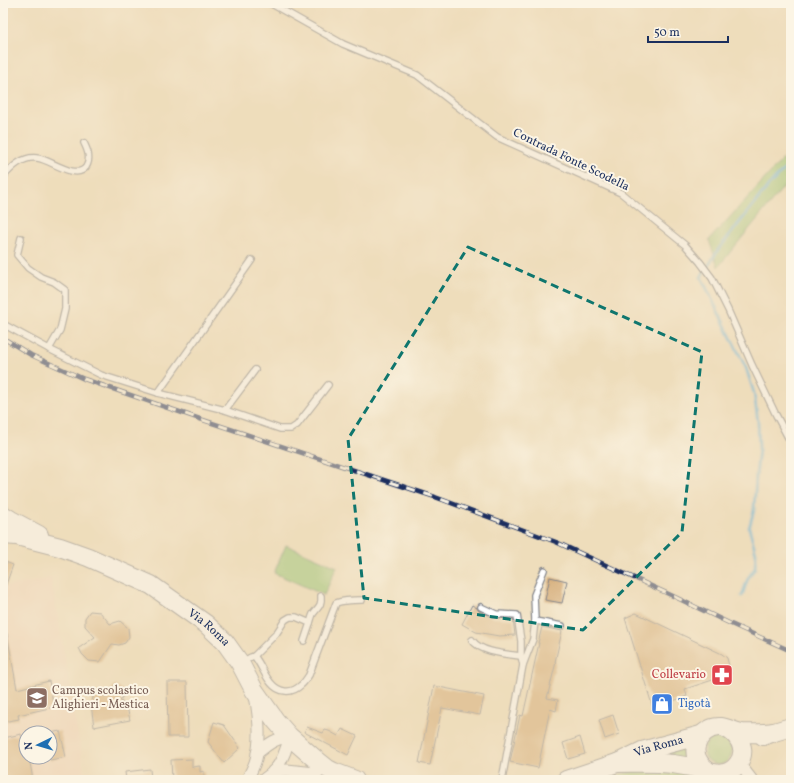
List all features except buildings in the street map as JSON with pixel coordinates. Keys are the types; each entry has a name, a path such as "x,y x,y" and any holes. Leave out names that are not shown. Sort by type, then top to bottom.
{"main road":[{"path":"3,515 60,547"},
{"name":"Via Roma","path":"8,534 60,547 88,556 151,585 206,624 225,642 247,659 254,690 275,720 289,736 328,769 355,780"},
{"name":"Via Roma","path":"717,775 701,766 696,758 695,750 698,740 707,731 715,727 720,727 737,732 752,734 774,732"},
{"name":"Via Roma","path":"618,762 672,764 692,767 717,775 723,774 736,766 741,755 754,740 791,727"},
{"path":"728,729 740,740 741,755"},
{"name":"Via Roma","path":"566,780 618,762 642,751 702,735"}],"street":[{"path":"247,780 255,762 259,733 258,712 254,690"},
{"path":"257,753 278,738 289,736 287,748 280,761 273,771 263,780"},
{"path":"741,755 742,767 752,780"},
{"path":"273,771 287,770 315,772 328,769"}],"lane":[{"name":"Contrada Fonte Scodella","path":"270,3 344,44 417,75 497,137 621,193 685,245 712,278 752,365 791,443"},
{"path":"3,177 13,166 27,158 38,158 78,172 83,170 89,159 89,153 84,143"},
{"path":"21,238 17,255 28,268 41,277 54,282 65,290 64,308 60,330 49,349"},
{"path":"158,393 252,260"},
{"path":"3,324 101,375 158,393 225,410 280,429 291,429 297,424 328,384"},
{"path":"225,410 254,370"},
{"path":"502,780 523,665 533,639 535,621 534,595 544,570"},
{"path":"304,641 313,614 320,606 322,601 321,596"},
{"path":"310,623 296,617 290,617 285,620 276,634 247,659 279,690 287,692 293,690 302,685 309,675 336,604 341,601 362,600"},
{"path":"481,607 496,614 517,615 523,665"},
{"path":"535,621 562,626"},
{"path":"472,640 475,645 484,650 521,656"}],"highlighted area":[{"path":"468,247 702,352 682,532 583,630 364,598 348,439"}],"shaded area":[{"name":"Campus scolastico Alighieri - Mestica","path":"51,578 86,780 3,780 3,587"}],"green space":[{"path":"791,150 791,178 718,267 709,240"},
{"path":"286,545 337,567 324,595 274,573"},
{"path":"718,737 728,741 732,751 728,761 718,765 708,761 704,751 708,741"},
{"path":"689,746 691,762 656,757 661,751"},
{"path":"663,769 713,780 598,780 632,771"},
{"path":"279,776 314,779 315,780 273,780"}],"waterway":[{"path":"742,596 748,578 755,568 756,553 749,528 754,510 759,449 758,422 754,393 746,368 701,277 718,250 769,185 791,163"}],"railway":[{"path":"3,338 31,355 84,379 435,497 556,542 791,651"}],"place":[{"name":"Collevario","path":"722,675"},
{"name":"Campus scolastico Alighieri - Mestica","path":"37,698"},
{"name":"Tigotà","path":"662,704"}]}
